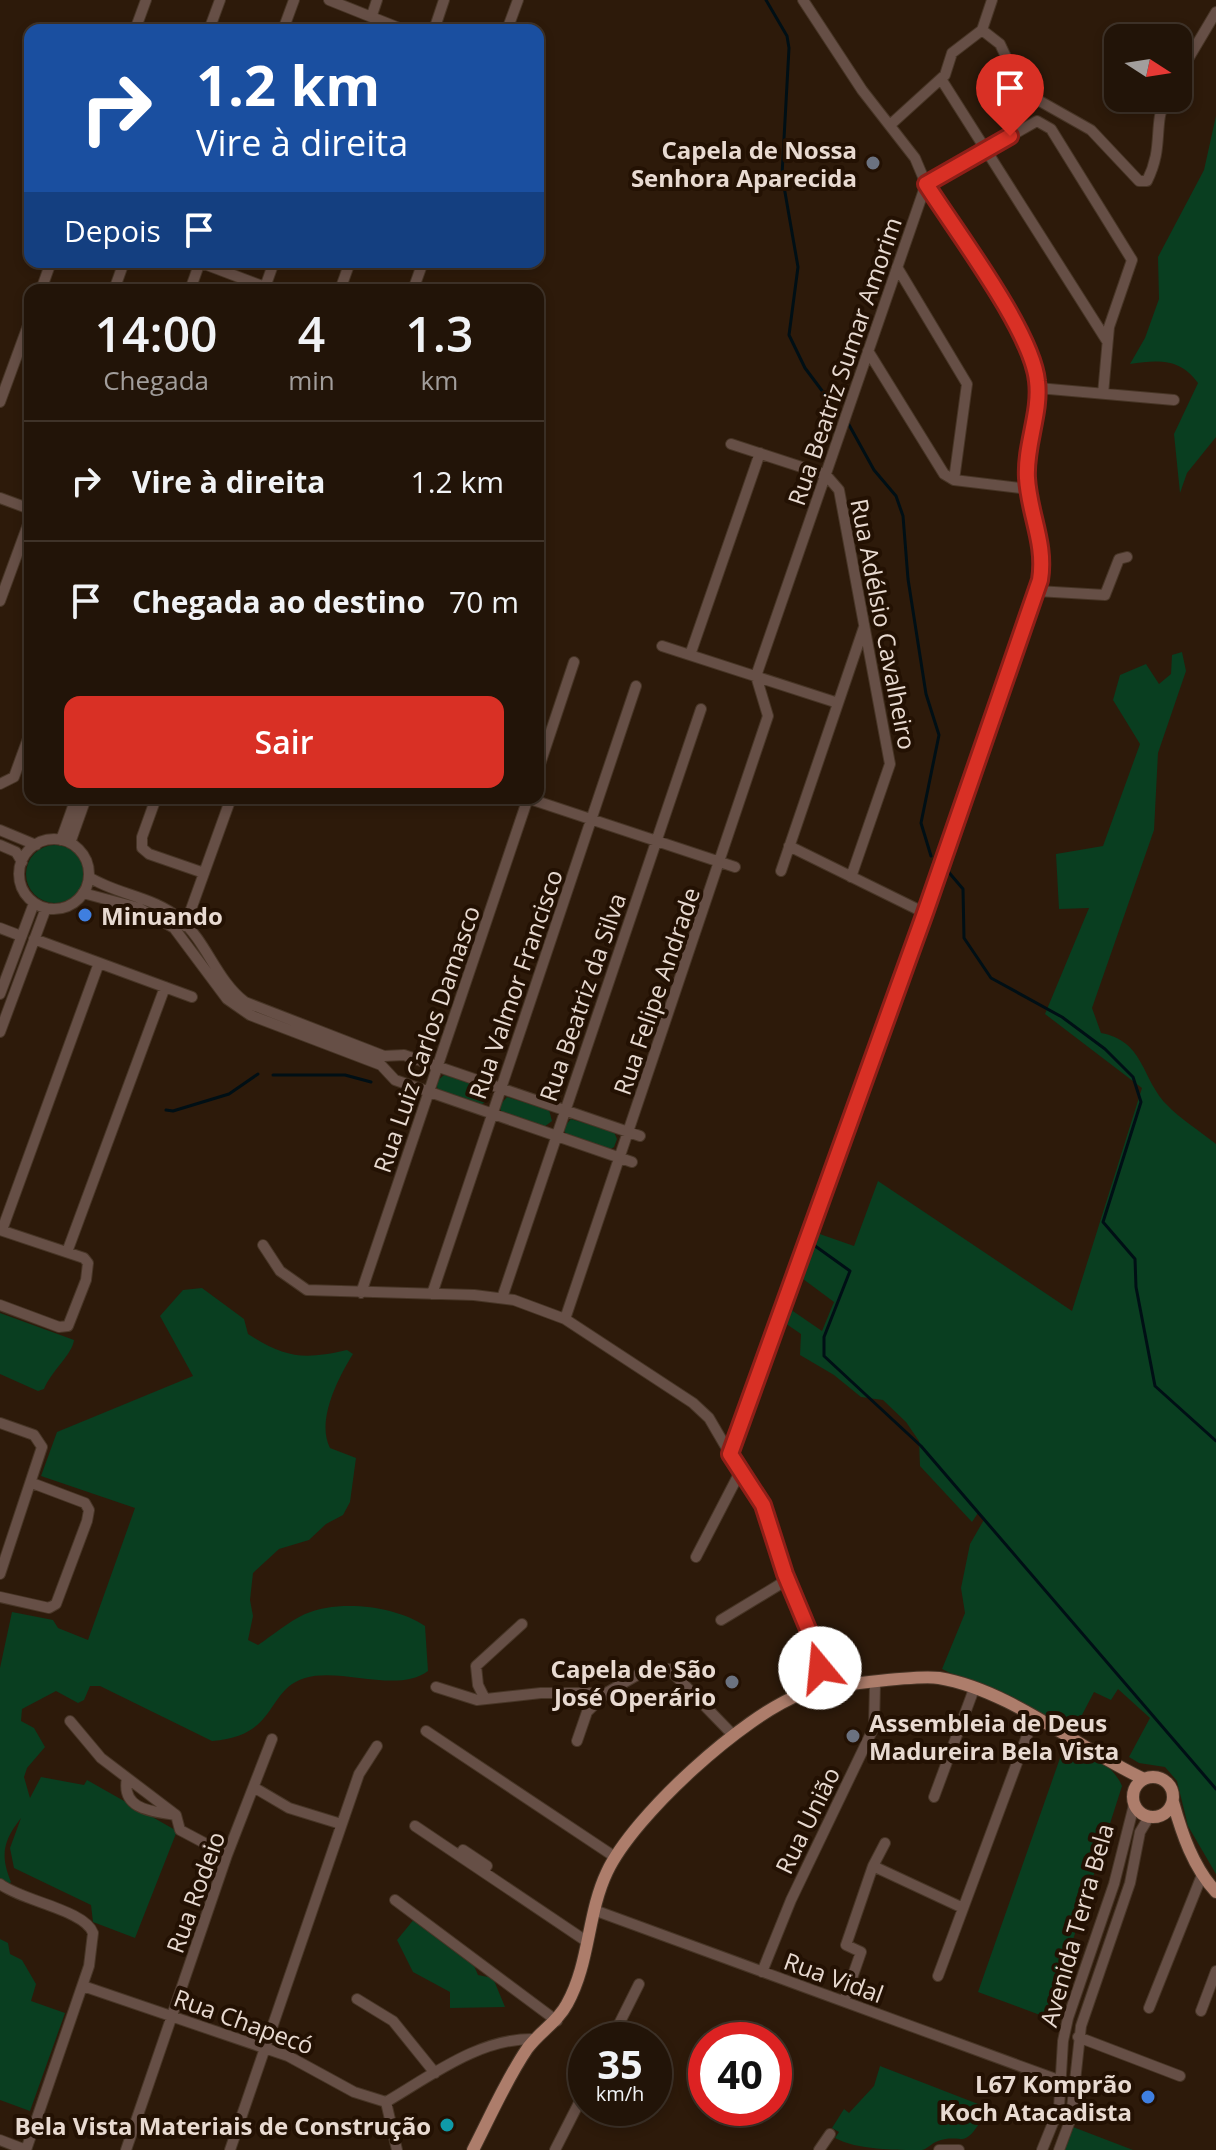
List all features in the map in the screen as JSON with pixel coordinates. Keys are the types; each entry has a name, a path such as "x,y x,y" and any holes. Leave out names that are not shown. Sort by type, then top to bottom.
{"main road":[{"path":"473,2150 520,2061 536,2039 557,2021 574,1991 594,1910 615,1857 692,1769 733,1735 799,1694 929,1677 974,1689 1034,1717 1087,1745 1119,1768 1144,1779 1156,1777 1166,1781 1172,1791 1182,1835 1202,1875 1216,1892"},
{"path":"1119,1768 1134,1799 1153,1817 1182,1835"},
{"path":"1134,1799 1144,1779"},
{"path":"1153,1817 1168,1812 1173,1802"}],"street":[{"path":"137,24 146,0"},
{"path":"211,24 220,0"},
{"path":"285,24 294,0"},
{"path":"329,0 391,24"},
{"path":"366,0 367,13"},
{"path":"367,13 377,0"},
{"path":"436,24 444,0"},
{"path":"509,24 518,0"},
{"path":"730,1454 1037,591 1043,553 1029,489 1027,464 1038,388 1026,344 926,184 915,158 862,90 803,0"},
{"path":"890,125 941,79 952,53 982,30 992,0"},
{"path":"1192,52 1216,12"},
{"path":"982,30 1000,44 1022,91 1091,130 1139,181 1147,181 1159,154 1162,112"},
{"path":"941,79 1107,341"},
{"path":"926,184 1032,123 1043,122 1051,129 1132,260 1107,341 1103,394"},
{"name":"Rua Beatriz Sumar Amorim","path":"756,676 926,184"},
{"path":"897,267 967,384 954,480"},
{"path":"214,268 254,284"},
{"path":"0,402 24,336"},
{"path":"868,351 944,474 954,480 1029,489"},
{"path":"1038,388 1174,400"},
{"path":"731,444 826,475"},
{"path":"690,655 760,453"},
{"name":"Rua Adélsio Cavalheiro","path":"826,475 839,490 890,764 851,877"},
{"path":"0,498 24,507"},
{"path":"0,601 24,535"},
{"path":"1037,591 1105,595 1119,559 1127,557"},
{"path":"781,871 864,626"},
{"path":"662,646 838,703"},
{"path":"544,752 574,662"},
{"path":"852,663 866,664 873,671"},
{"name":"Rua Felipe Andrade","path":"565,1319 768,716 756,676"},
{"name":"Rua Valmor Francisco","path":"432,1294 636,686"},
{"name":"Rua Beatriz da Silva","path":"502,1298 701,709"},
{"path":"0,784 14,777 24,750"},
{"path":"544,803 735,867"},
{"path":"66,842 75,804"},
{"path":"66,842 83,804"},
{"path":"154,804 142,837 142,848 149,854 204,873"},
{"path":"181,935 229,804"},
{"name":"Rua Luiz Carlos Damasco","path":"361,1293 526,804"},
{"path":"0,830 36,845 66,842 86,861 89,877 83,893 67,907 46,908 34,903 20,880 22,862 36,845"},
{"path":"0,845 16,852 22,862"},
{"path":"789,846 925,913"},
{"path":"89,877 157,904 185,924 228,987 245,1002 382,1061 390,1077 632,1162"},
{"path":"83,893 139,908 181,935 216,987 236,1007 382,1061 404,1055 640,1136"},
{"path":"11,1001 0,995 34,903"},
{"path":"0,1032 46,908"},
{"path":"0,928 21,936"},
{"path":"34,939 192,997"},
{"path":"0,1305 59,1327 68,1326 86,1280 88,1263 67,1252 1,1230 99,963"},
{"path":"67,1252 165,987"},
{"path":"263,1245 280,1271 307,1290 502,1298 565,1319 693,1403 709,1418 763,1505 787,1580 818,1653 815,1690"},
{"path":"0,1423 34,1435 41,1442 42,1453 0,1574"},
{"path":"696,1557 741,1470"},
{"path":"0,1597 49,1608 56,1604 87,1521 85,1503 32,1483"},
{"path":"721,1620 787,1580"},
{"path":"485,1699 478,1685 476,1666 522,1624"},
{"path":"577,1741 587,1712 606,1693 641,1673 669,1669 733,1735"},
{"name":"Rua União","path":"762,1972 791,1900 874,1727 875,1684"},
{"path":"436,1687 466,1698 485,1699 541,1693 606,1693"},
{"path":"934,1797 974,1689"},
{"path":"938,1976 1034,1717"},
{"path":"70,1721 101,1758 176,1815 180,1830 227,1855"},
{"path":"426,1731 615,1857"},
{"name":"Rua Rodeio","path":"126,2150 227,1855 272,1739"},
{"path":"230,2150 359,1774 377,1746"},
{"path":"127,1778 125,1795 128,1800 149,1810 176,1815"},
{"path":"255,1788 289,1808 341,1824"},
{"name":"Avenida Terra Bela","path":"1042,2150 1056,2119 1068,2018 1118,1872 1134,1799"},
{"name":"Avenida Terra Bela","path":"1059,2150 1074,2100 1078,2037 1132,1876 1140,1832 1153,1817"},
{"path":"415,1826 587,1939"},
{"path":"844,2001 861,1952 846,1945 873,1866 885,1843"},
{"path":"463,1850 587,1939"},
{"path":"873,1866 963,1908"},
{"path":"1149,2008 1202,1875"},
{"path":"0,1884 17,1895 81,1918 90,1926 92,1956 26,2150 0,2140"},
{"path":"395,1900 557,2021"},
{"name":"Rua Vidal","path":"594,1910 1061,2081"},
{"path":"1201,2011 1216,1971"},
{"path":"620,2022 639,1984"},
{"name":"Rua Chapecó","path":"83,1986 265,2048 304,2063 354,2092 386,2102"},
{"path":"357,1999 393,2021 435,2073"},
{"path":"1078,2037 1180,2076"},
{"path":"397,2150 386,2102 435,2073 498,2042 536,2039"},
{"path":"555,2150 568,2124"},
{"path":"819,2150 830,2134"},
{"path":"939,2150 959,2150"}],"green space":[{"path":"1216,116 1216,437 1187,473 1180,493 1174,434 1198,383 1176,365 1150,362 1130,364 1145,338 1159,299 1158,257 1204,170"},
{"path":"1182,652 1186,671 1158,753 1154,830 1092,1008 1101,1033 1126,1044 1166,1104 1216,1144 1216,1874 1188,1826 1177,1781 1165,1767 1139,1763 1129,1757 1150,1718 1118,1689 1111,1700 1094,1692 1073,1732 942,1669 965,1613 961,1588 970,1544 985,1518 978,1513 972,1522 920,1466 919,1441 906,1422 883,1400 861,1397 834,1375 800,1355 801,1334 782,1321 787,1307 822,1331 834,1302 799,1276 814,1232 854,1246 878,1181 1072,1311 1142,1088 1045,1014 1089,908 1059,909 1056,854 1103,846 1140,744 1113,700 1120,675 1146,664 1159,684 1171,674 1172,655"},
{"path":"55,845 66,847 75,854 82,863 82,885 75,894 66,901 55,903 44,901 35,894 28,885 26,874 28,863 35,854 44,847"},
{"path":"444,1075 486,1088 489,1099 481,1105 439,1091 435,1083"},
{"path":"507,1097 549,1110 552,1121 544,1127 502,1113 499,1106"},
{"path":"571,1119 614,1132 617,1139 614,1147 609,1150 567,1136 563,1128"},
{"path":"202,1288 244,1319 248,1334 273,1348 306,1356 347,1350 353,1354 335,1387 326,1425 330,1448 356,1458 350,1502 343,1515 326,1524 309,1540 279,1549 253,1573 250,1600 253,1616 248,1640 258,1645 299,1617 319,1609 350,1606 383,1609 425,1626 428,1671 401,1680 319,1675 305,1678 283,1692 269,1712 249,1731 212,1741 100,1686 90,1686 84,1700 78,1703 56,1691 22,1709 21,1721 34,1728 45,1747 27,1768 24,1777 30,1798 41,1777 84,1785 87,1780 177,1831 135,1938 93,1922 91,1905 14,1868 10,1848 21,1818 5,1848 5,1864 11,1882 8,1885 0,1880 0,1668 12,1612 53,1620 58,1628 88,1640 135,1508 41,1476 57,1432 193,1376 160,1316 183,1290"},
{"path":"0,1313 74,1340 44,1389 38,1391 0,1374"},
{"path":"1066,1741 1106,1765 1122,1786 1048,2018 978,1992"},
{"path":"415,1918 472,1961 478,1975 493,1978 505,2007 450,2008 450,1992 413,1972 397,1940"},
{"path":"0,1939 8,1943 10,1954 22,1960 36,1984 31,2001 65,2013 30,2111 0,2100"},
{"path":"880,2066 991,2109 995,2113 994,2121 980,2122 970,2136 938,2141 922,2150 865,2147 835,2138 839,2132 832,2128 844,2109 849,2113 874,2086"},
{"path":"1073,2127 1133,2150 1064,2150"}],"waterway":[{"path":"766,0 787,36 789,48 782,175 798,267 789,335 805,368 835,408"},
{"path":"848,423 874,470 896,496 903,516 908,579 926,694 939,735 921,823 931,856"},
{"path":"946,869 963,889 964,938 991,978 1062,1017 1105,1049 1133,1077 1141,1102 1103,1222 1135,1259 1136,1287 1155,1386 1216,1441"},
{"path":"166,1110 173,1111 229,1094 258,1074"},
{"path":"273,1075 345,1075 371,1082"},
{"path":"811,1243 850,1271 824,1337 824,1356 921,1446 1216,1789"}],"place":[{"name":"Capela de Nossa Senhora Aparecida","path":"873,163"},
{"name":"Minuando","path":"85,915"},
{"name":"Capela de São José Operário","path":"732,1682"},
{"name":"Assembleia de Deus Madureira Bela Vista","path":"853,1736"},
{"name":"L67 Komprão Koch Atacadista","path":"1148,2097"},
{"name":"Bela Vista Materiais de Construção","path":"447,2125"}],"route":[{"path":"820,1668 815,1644 798,1609 763,1505 730,1454 925,913 1040,580 1043,553 1027,481 1038,388 1032,359 1015,324 926,184 1010,136"}]}
